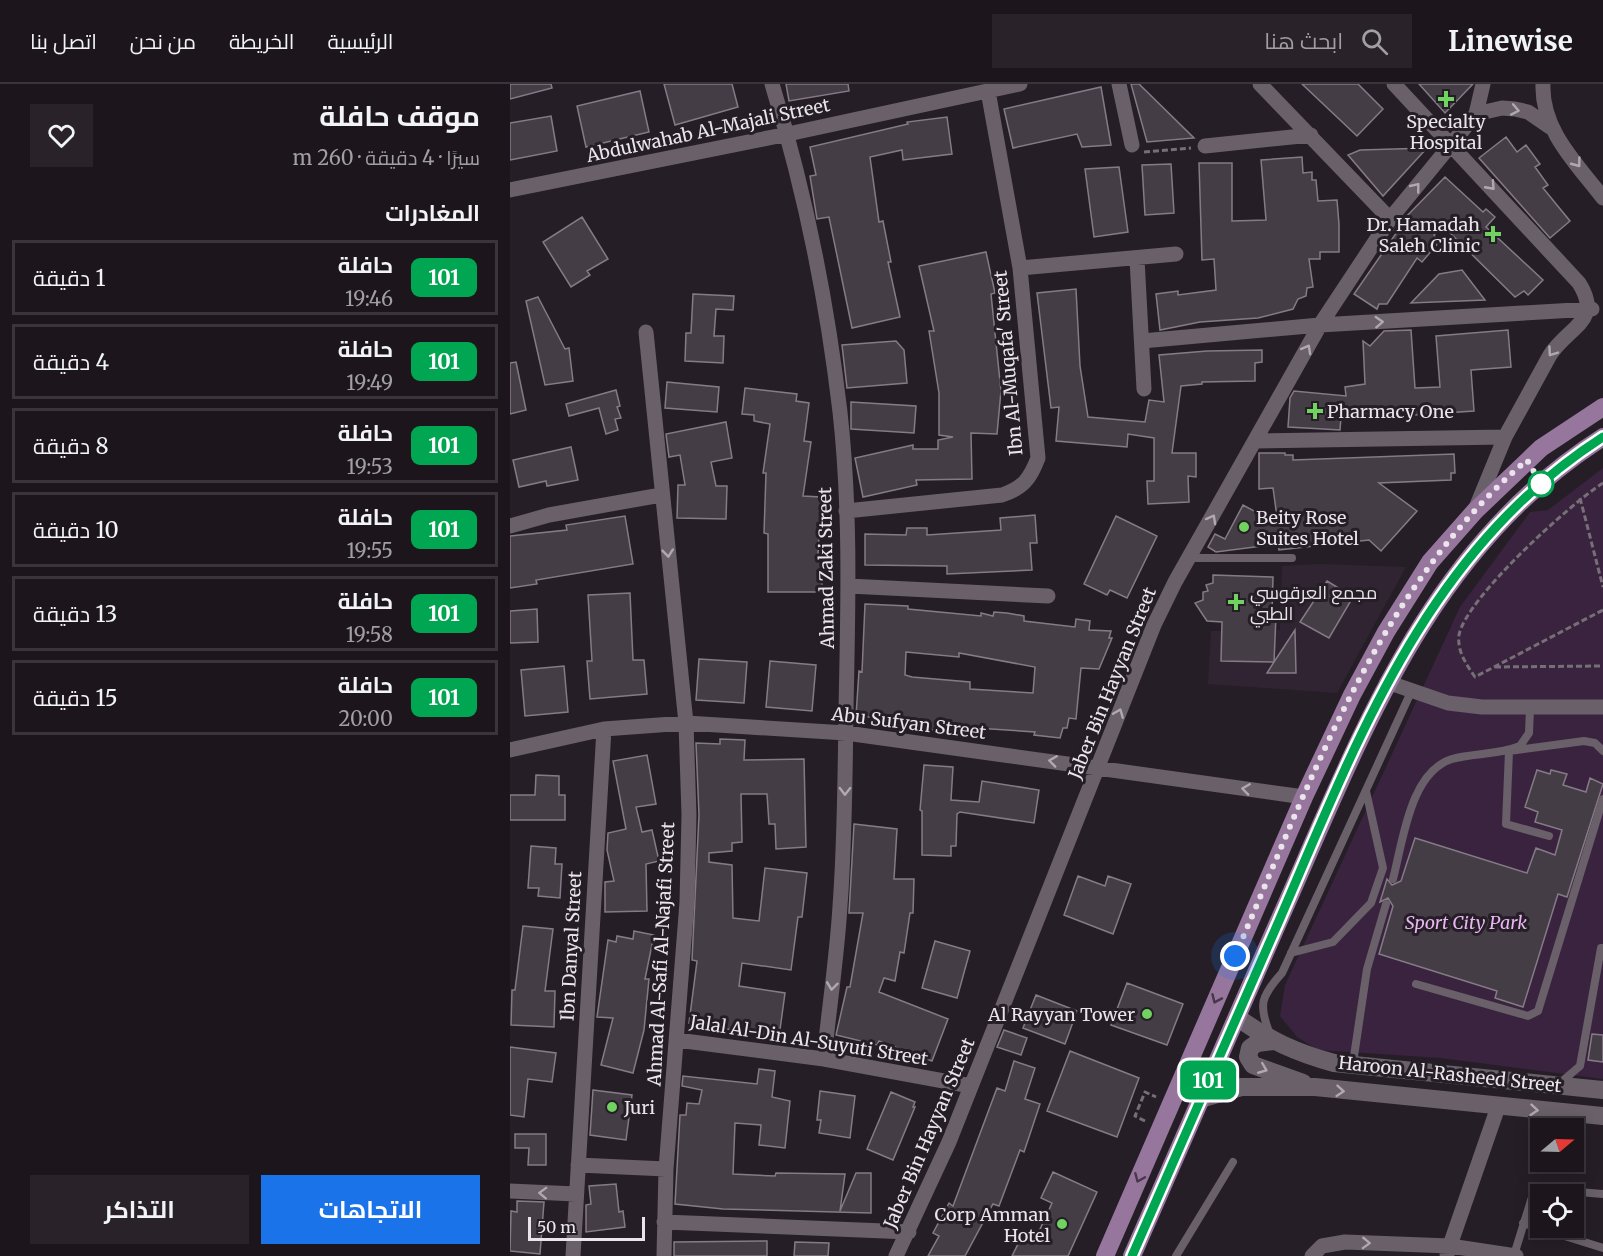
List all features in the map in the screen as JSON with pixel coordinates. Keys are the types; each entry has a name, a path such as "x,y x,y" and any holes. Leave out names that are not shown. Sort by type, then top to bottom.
{"main road":[{"path":"1105,1256 1304,797 1352,694 1386,632 1430,561 1475,511 1541,448 1603,406"},
{"path":"1132,1256 1387,682 1445,587 1494,528 1548,476 1603,437"},
{"name":"Haroon Al-Rasheed Street","path":"1237,1017 1294,1052 1352,1066 1603,1090"},
{"path":"1273,1041 1257,1043 1250,1048 1248,1057 1253,1065 1315,1087"},
{"name":"Haroon Al-Rasheed Street","path":"1200,1099 1242,1087 1315,1087 1603,1116"}],"street":[{"name":"Ahmad Zaki Street","path":"772,84 788,135 827,316 840,414 846,511 849,586 840,906 824,1059"},
{"name":"Abdulwahab Al-Majali Street","path":"510,190 788,135 1020,84"},
{"path":"1119,84 1132,145"},
{"path":"1260,84 1390,219"},
{"path":"1395,84 1452,143 1579,282 1597,305"},
{"path":"1484,84 1476,114 1502,108 1515,109 1539,118 1550,127 1603,198"},
{"path":"1543,84 1542,99 1550,127"},
{"name":"Ibn Al-Muqafa' Street","path":"846,511 1002,495 1017,490 1031,477 1038,458 1020,268 988,91"},
{"name":"Jaber Bin Hayyan Street","path":"896,1256 909,1232 971,1086 1154,625 1189,558 1320,325 1390,219 1476,114"},
{"path":"1205,146 1311,135"},
{"path":"1020,268 1176,254"},
{"path":"1137,259 1144,389"},
{"path":"1142,341 1320,325 1597,305"},
{"path":"1475,511 1505,437 1550,355 1559,343 1587,319 1597,305"},
{"name":"Ahmad Al-Safi Al-Najafi Street","path":"646,332 686,723 687,902 666,1169 664,1256"},
{"path":"1255,441 1505,437"},
{"path":"510,526 549,515 661,495"},
{"path":"849,586 1048,596"},
{"path":"1387,682 1448,703 1530,708 1603,707"},
{"name":"Abu Sufyan Street","path":"510,750 604,729 686,723 846,733 1304,797"},
{"name":"Ibn Danyal Street","path":"573,1256 604,729"},
{"name":"Jalal Al-Din Al-Suyuti Street","path":"677,1040 824,1059 971,1086"},
{"path":"1448,1251 1498,1107"},
{"path":"578,1165 666,1169"},
{"path":"510,1191 576,1194"},
{"path":"664,1222 909,1232"},
{"path":"1312,1256 1322,1246 1345,1242 1515,1256"}],"lane":[{"path":"1189,558 1292,558"},
{"path":"1273,1041 1264,1021 1262,1003 1267,990 1281,973 1411,692"},
{"path":"1509,751 1526,740 1530,708"},
{"path":"1393,879 1418,789 1427,774 1449,760 1584,741 1595,743 1603,751"},
{"path":"1509,751 1506,824 1549,836"},
{"path":"1291,952 1333,942 1371,903 1383,868 1366,790"},
{"path":"1416,984 1528,1016 1538,1011 1603,799"},
{"path":"1352,1066 1367,969 1386,904"},
{"path":"1553,1085 1569,1078 1580,1065 1601,948 1603,948"},
{"path":"1176,1256 1233,1162"},
{"path":"1515,1256 1533,1194 1542,1189 1603,1194"},
{"path":"1523,1223 1603,1248"}],"path":[{"path":"1132,145 1133,151 1144,152 1205,146"},
{"path":"1603,483 1580,498 1507,567 1474,608 1460,633 1459,647 1475,677 1603,610"},
{"path":"1580,498 1603,587"},
{"path":"1493,667 1603,666"},
{"path":"1135,1116 1145,1092"}],"shaded area":[{"path":"1319,564 1406,567 1337,693 1208,684 1211,631 1280,630 1282,566"}],"green space":[{"name":"Sport City Park","path":"1603,468 1603,1079 1440,1058 1318,1050 1297,1037 1280,1016 1285,985 1460,607 1530,512 1548,510"}],"building":[{"path":"510,84 551,84 552,88 510,99"},
{"path":"664,84 732,84 738,107 675,125"},
{"path":"786,84 848,84 849,91 789,101"},
{"path":"1131,84 1139,84 1194,138 1147,142"},
{"path":"1302,84 1358,84 1383,109 1357,136"},
{"name":"Specialty Hospital","path":"1419,84 1473,84 1445,113"},
{"path":"1101,87 1111,145 1082,147 1077,134 1013,148 1004,109"},
{"path":"640,91 649,132 586,147 577,106"},
{"path":"551,116 557,151 510,160 510,123"},
{"path":"947,117 952,154 903,160 902,150 870,157 879,222 883,221 891,262 888,262 900,317 852,328 829,217 817,219 810,176 816,175 810,147 908,124 907,122"},
{"path":"1506,137 1517,152 1526,145 1540,164 1535,167 1548,185 1543,188 1570,221 1550,238 1479,158"},
{"path":"1427,148 1383,196 1348,155 1360,150"},
{"path":"1302,157 1303,173 1312,172 1312,180 1316,180 1318,201 1337,200 1339,224 1339,252 1320,252 1320,259 1309,259 1313,287 1307,288 1306,296 1298,299 1293,309 1258,318 1200,322 1160,330 1156,294 1178,291 1178,295 1216,290 1214,259 1202,260 1199,163 1232,163 1232,221 1266,220 1261,160"},
{"path":"1171,164 1174,213 1145,215 1142,165"},
{"path":"1119,167 1128,232 1094,237 1085,169"},
{"path":"1445,177 1483,212 1486,209 1495,217 1486,227 1543,280 1528,295 1524,291 1515,297 1443,226 1434,235 1439,242 1422,262 1417,258 1387,304 1379,304 1377,309 1354,294 1397,232 1394,230"},
{"path":"582,217 608,259 587,271 590,275 571,287 543,242"},
{"path":"986,252 995,293 991,294 1001,391 997,434 971,433 972,479 916,480 917,485 863,497 855,458 913,445 913,449 938,449 938,440 953,437 939,435 939,393 929,331 934,331 919,266"},
{"path":"1462,270 1485,300 1411,303 1439,274"},
{"path":"1076,289 1080,366 1088,417 1145,422 1149,400 1164,402 1159,355 1262,350 1262,362 1255,363 1255,381 1202,382 1202,384 1181,386 1172,453 1196,453 1196,477 1188,476 1189,502 1148,504 1147,481 1154,481 1154,438 1128,434 1127,447 1056,441 1059,407 1051,408 1037,293"},
{"path":"693,294 734,296 733,310 716,309 714,336 724,336 723,363 685,361 686,333 691,333"},
{"path":"538,297 565,349 569,348 573,381 545,385 526,301"},
{"path":"1411,330 1415,388 1440,387 1436,336 1508,330 1511,367 1471,370 1474,411 1415,415 1414,408 1341,417 1340,430 1288,427 1290,398 1294,391 1346,396 1345,387 1365,384 1363,341 1370,346 1384,331"},
{"path":"896,341 904,350 907,383 847,388 842,345"},
{"path":"516,362 526,410 510,414 510,363"},
{"path":"667,382 719,387 717,412 665,408"},
{"path":"745,388 797,394 796,401 809,403 804,441 811,442 803,496 821,497 818,555 822,555 822,592 768,592 768,534 764,533 766,473 763,473 770,424 754,421 754,415 742,414"},
{"path":"616,390 620,406 617,407 621,418 615,419 618,430 606,434 599,408 569,416 566,404"},
{"path":"851,402 916,406 914,433 851,429"},
{"path":"726,422 732,458 711,462 716,486 727,486 726,519 677,518 678,485 685,485 680,455 669,457 666,434"},
{"path":"571,447 578,480 547,486 546,481 519,487 513,460"},
{"path":"1259,453 1285,453 1285,455 1293,455 1293,460 1454,454 1455,473 1451,473 1451,480 1379,483 1417,511 1381,551 1369,540 1279,550 1278,544 1216,552 1208,547 1215,534 1225,539 1243,505 1278,524 1273,488 1259,489"},
{"path":"1035,515 1037,543 1030,543 1032,570 947,574 947,566 865,565 865,534 906,535 907,528 927,528 927,535 1001,530 1000,518"},
{"path":"625,516 633,564 536,580 537,584 510,588 510,536 567,530 566,525"},
{"path":"1116,516 1157,536 1127,598 1110,590 1107,595 1084,584"},
{"name":"مجمع العرقوسي الطبي","path":"1213,575 1273,577 1272,616 1276,616 1274,662 1221,661 1222,622 1207,621 1195,603 1203,600 1203,592 1208,591 1206,585 1213,583"},
{"path":"1327,581 1353,597 1329,638 1300,622"},
{"path":"630,593 633,660 644,660 647,694 590,699 587,661 592,661 588,595"},
{"path":"865,604 908,606 908,609 981,616 981,613 993,616 994,612 1007,613 1024,616 1024,621 1075,627 1076,619 1090,621 1089,630 1111,631 1109,638 1112,638 1099,669 1081,668 1076,719 1069,718 1067,728 1063,728 1060,738 1034,735 1035,732 961,727 960,732 921,729 922,721 856,716 859,671 862,672","holes":["906,652 959,657 959,653 1035,667 1033,693 970,689 970,682 905,675"]},
{"path":"537,609 538,642 510,643 510,611"},
{"path":"1295,630 1296,673 1267,673"},
{"path":"699,659 747,662 744,703 696,700"},
{"path":"770,661 816,665 812,711 766,707"},
{"path":"564,666 568,712 525,716 521,670"},
{"path":"720,739 745,740 744,760 804,759 806,847 776,849 775,824 769,824 767,794 741,794 742,842 732,843 732,851 709,853 709,862 732,865 733,918 759,921 765,868 807,873 802,917 798,917 791,970 742,963 739,986 785,993 779,1037 689,1023 697,961 692,960 699,815 696,743 720,744"},
{"path":"647,755 656,804 636,807 642,832 652,830 659,861 646,864 647,911 605,912 605,882 614,881 607,850 608,833 626,829 613,761"},
{"path":"924,765 953,767 951,800 979,802 982,781 1039,790 1034,823 960,812 957,814 956,846 951,846 951,856 922,855 922,811 920,810"},
{"path":"1537,770 1550,774 1551,770 1567,774 1563,785 1586,792 1590,778 1603,784 1567,897 1558,894 1523,1007 1495,998 1497,991 1379,954 1393,906 1388,898 1380,902 1387,879 1392,885 1401,881 1415,838 1527,873 1536,848 1555,855 1562,830 1535,822 1538,812 1525,807"},
{"path":"536,775 559,776 559,795 565,795 565,820 510,820 510,795 535,795"},
{"path":"854,824 897,829 894,879 914,879 913,913 910,913 904,953 900,952 895,981 884,978 879,992 948,1019 932,1061 879,1041 877,1045 836,1035 847,987 850,987 863,913 849,913"},
{"path":"531,846 556,848 555,864 562,864 560,898 538,896 539,888 528,888"},
{"path":"1078,876 1105,886 1108,876 1131,884 1113,934 1064,915"},
{"path":"523,926 553,929 545,991 555,991 554,1027 511,1025 512,990 515,990"},
{"path":"634,931 654,935 645,979 649,979 644,1030 633,1073 601,1065 613,1018 597,1017 608,940 616,942 617,936 633,939"},
{"path":"935,941 970,951 957,998 922,988"},
{"name":"Al Rayyan Tower","path":"1127,983 1183,1004 1167,1045 1111,1025"},
{"path":"1036,995 1077,1011 1065,1044 1023,1028"},
{"path":"1004,1030 1027,1038 1021,1055 997,1047"},
{"path":"1592,1034 1603,1035 1603,1062 1588,1060"},
{"path":"510,1047 556,1053 552,1082 528,1079 524,1117 510,1115"},
{"path":"1070,1051 1139,1078 1117,1137 1047,1111"},
{"path":"1014,1061 1035,1068 1025,1099 1040,1104 1024,1152 1020,1150 999,1206 993,1204 965,1256 928,1256 939,1236 933,1233 949,1203 953,1206 997,1088 1005,1091"},
{"path":"759,1069 775,1071 772,1097 790,1101 785,1148 759,1145 761,1125 735,1123 733,1174 775,1176 776,1173 845,1174 840,1211 856,1173 871,1173 871,1213 723,1209 675,1204 680,1115 686,1115 687,1103 699,1104 702,1090 682,1086 683,1076 757,1084"},
{"path":"593,1090 632,1095 626,1140 590,1135"},
{"path":"820,1091 855,1096 850,1138 819,1133 821,1120 817,1120"},
{"path":"891,1092 915,1102 893,1160 867,1149"},
{"path":"515,1134 546,1134 546,1165 528,1165 529,1148 515,1148"},
{"name":"Corp Amman Hotel","path":"1053,1172 1097,1192 1068,1256 1012,1256 1022,1236 1034,1242 1052,1203 1041,1198"},
{"path":"616,1184 619,1212 623,1211 625,1227 586,1232 586,1205 591,1204 589,1186"},
{"path":"517,1201 544,1202 540,1254 510,1251 511,1211 517,1212"},
{"path":"767,1241 767,1256 674,1256 674,1242"},
{"path":"795,1242 829,1243 828,1256 794,1256"}],"bus line":[{"name":"101","path":"1132,1256 1357,744 1400,657 1445,587 1494,528 1548,476 1603,437"}],"place":[{"name":"Specialty Hospital","path":"1446,99"},
{"name":"Dr. Hamadah Saleh Clinic","path":"1493,234"},
{"name":"Pharmacy One","path":"1315,411"},
{"name":"Beity Rose Suites Hotel","path":"1244,527"},
{"name":"مجمع العرقوسي الطبي","path":"1236,602"},
{"name":"Al Rayyan Tower","path":"1147,1014"},
{"name":"Juri","path":"612,1107"},
{"name":"Corp Amman Hotel","path":"1062,1224"}],"route":[{"path":"1235,956 1304,797 1352,694 1415,583 1430,561 1475,511 1527,460 1541,484"}]}
